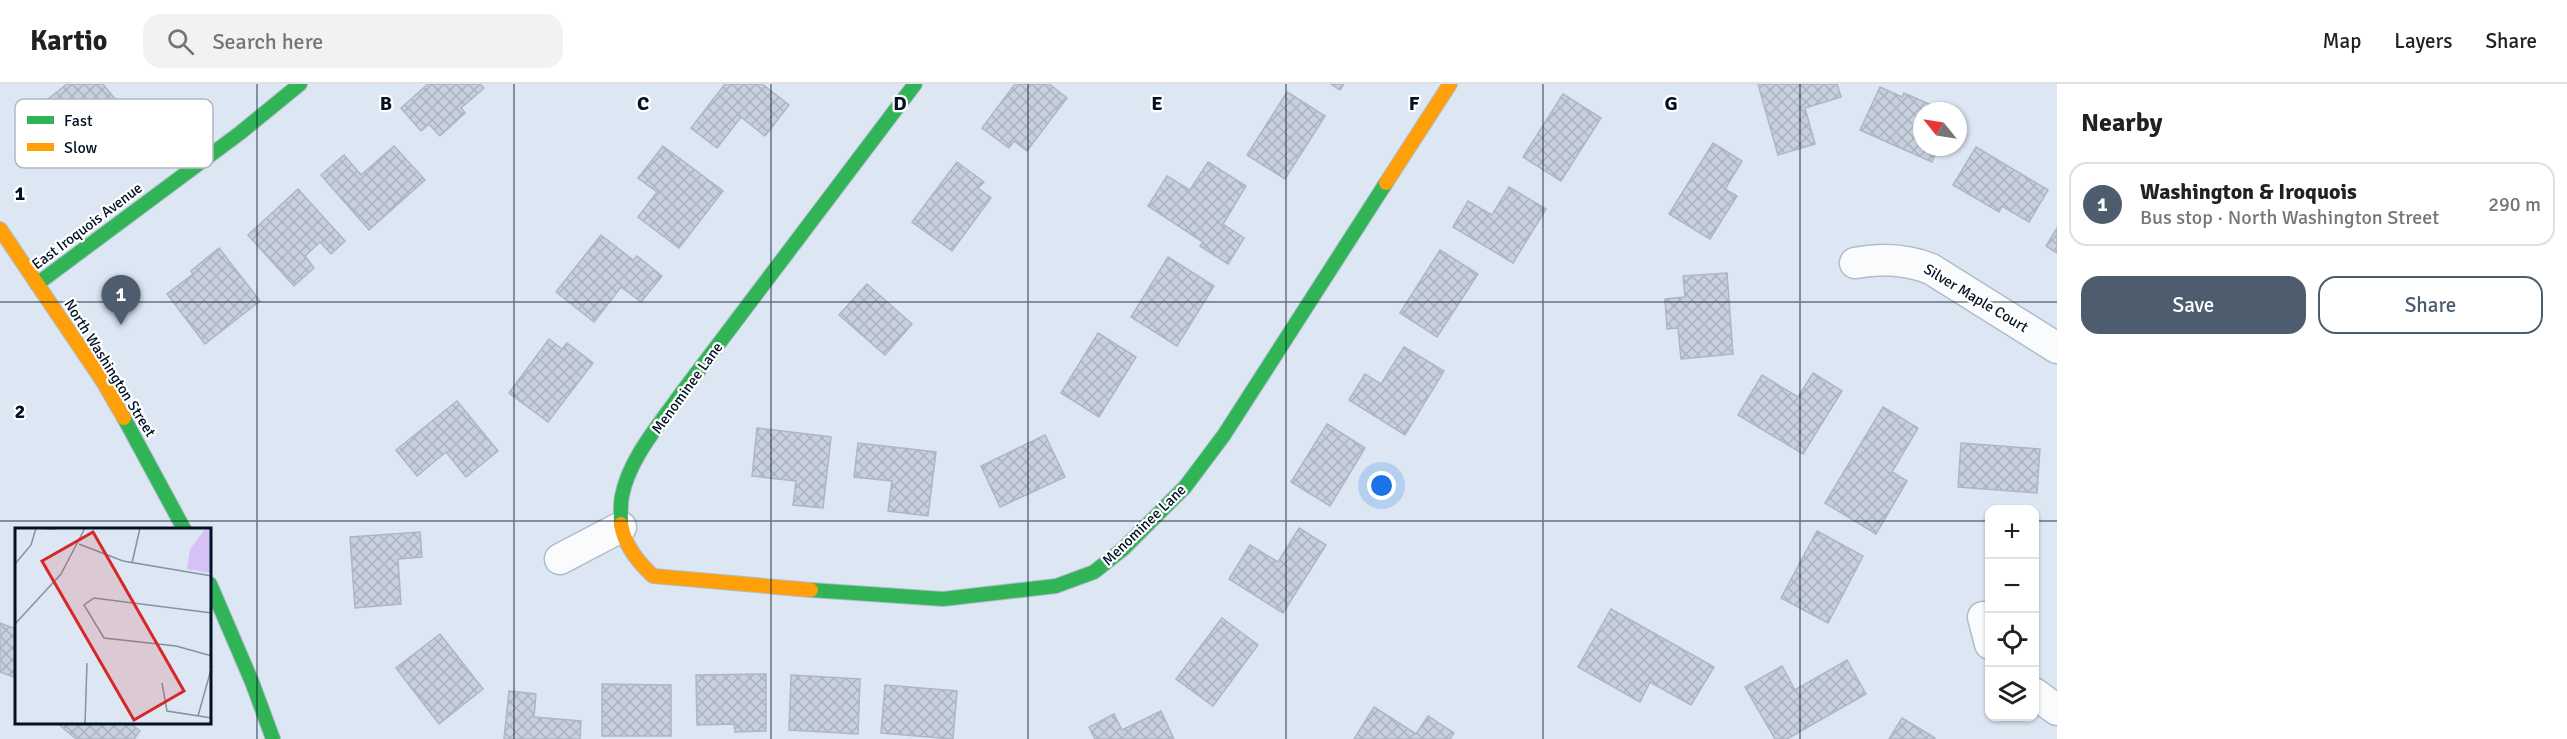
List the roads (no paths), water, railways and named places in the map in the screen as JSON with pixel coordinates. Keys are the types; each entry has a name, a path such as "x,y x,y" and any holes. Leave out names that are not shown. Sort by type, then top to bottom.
{"street":[{"name":"East Iroquois Avenue","path":"213,153 300,84"},
{"name":"Menominee Lane","path":"915,84 680,395 633,468 622,496 621,527 627,545 642,566 653,576 724,584 942,599 1002,594 1056,586 1094,572 1123,549 1185,487 1224,435 1450,84"},
{"name":"East Iroquois Avenue","path":"37,284 193,168"},
{"name":"North Washington Street","path":"0,229 102,380 183,528"},
{"name":"Silver Maple Court","path":"1855,263 1875,259 1893,260 1915,263 1931,269 2057,348"},
{"path":"560,559 621,527"},
{"path":"212,589 252,682 273,739"},
{"path":"2039,697 2057,710"}],"place":[{"name":"Washington & Iroquois","path":"121,325"}]}
